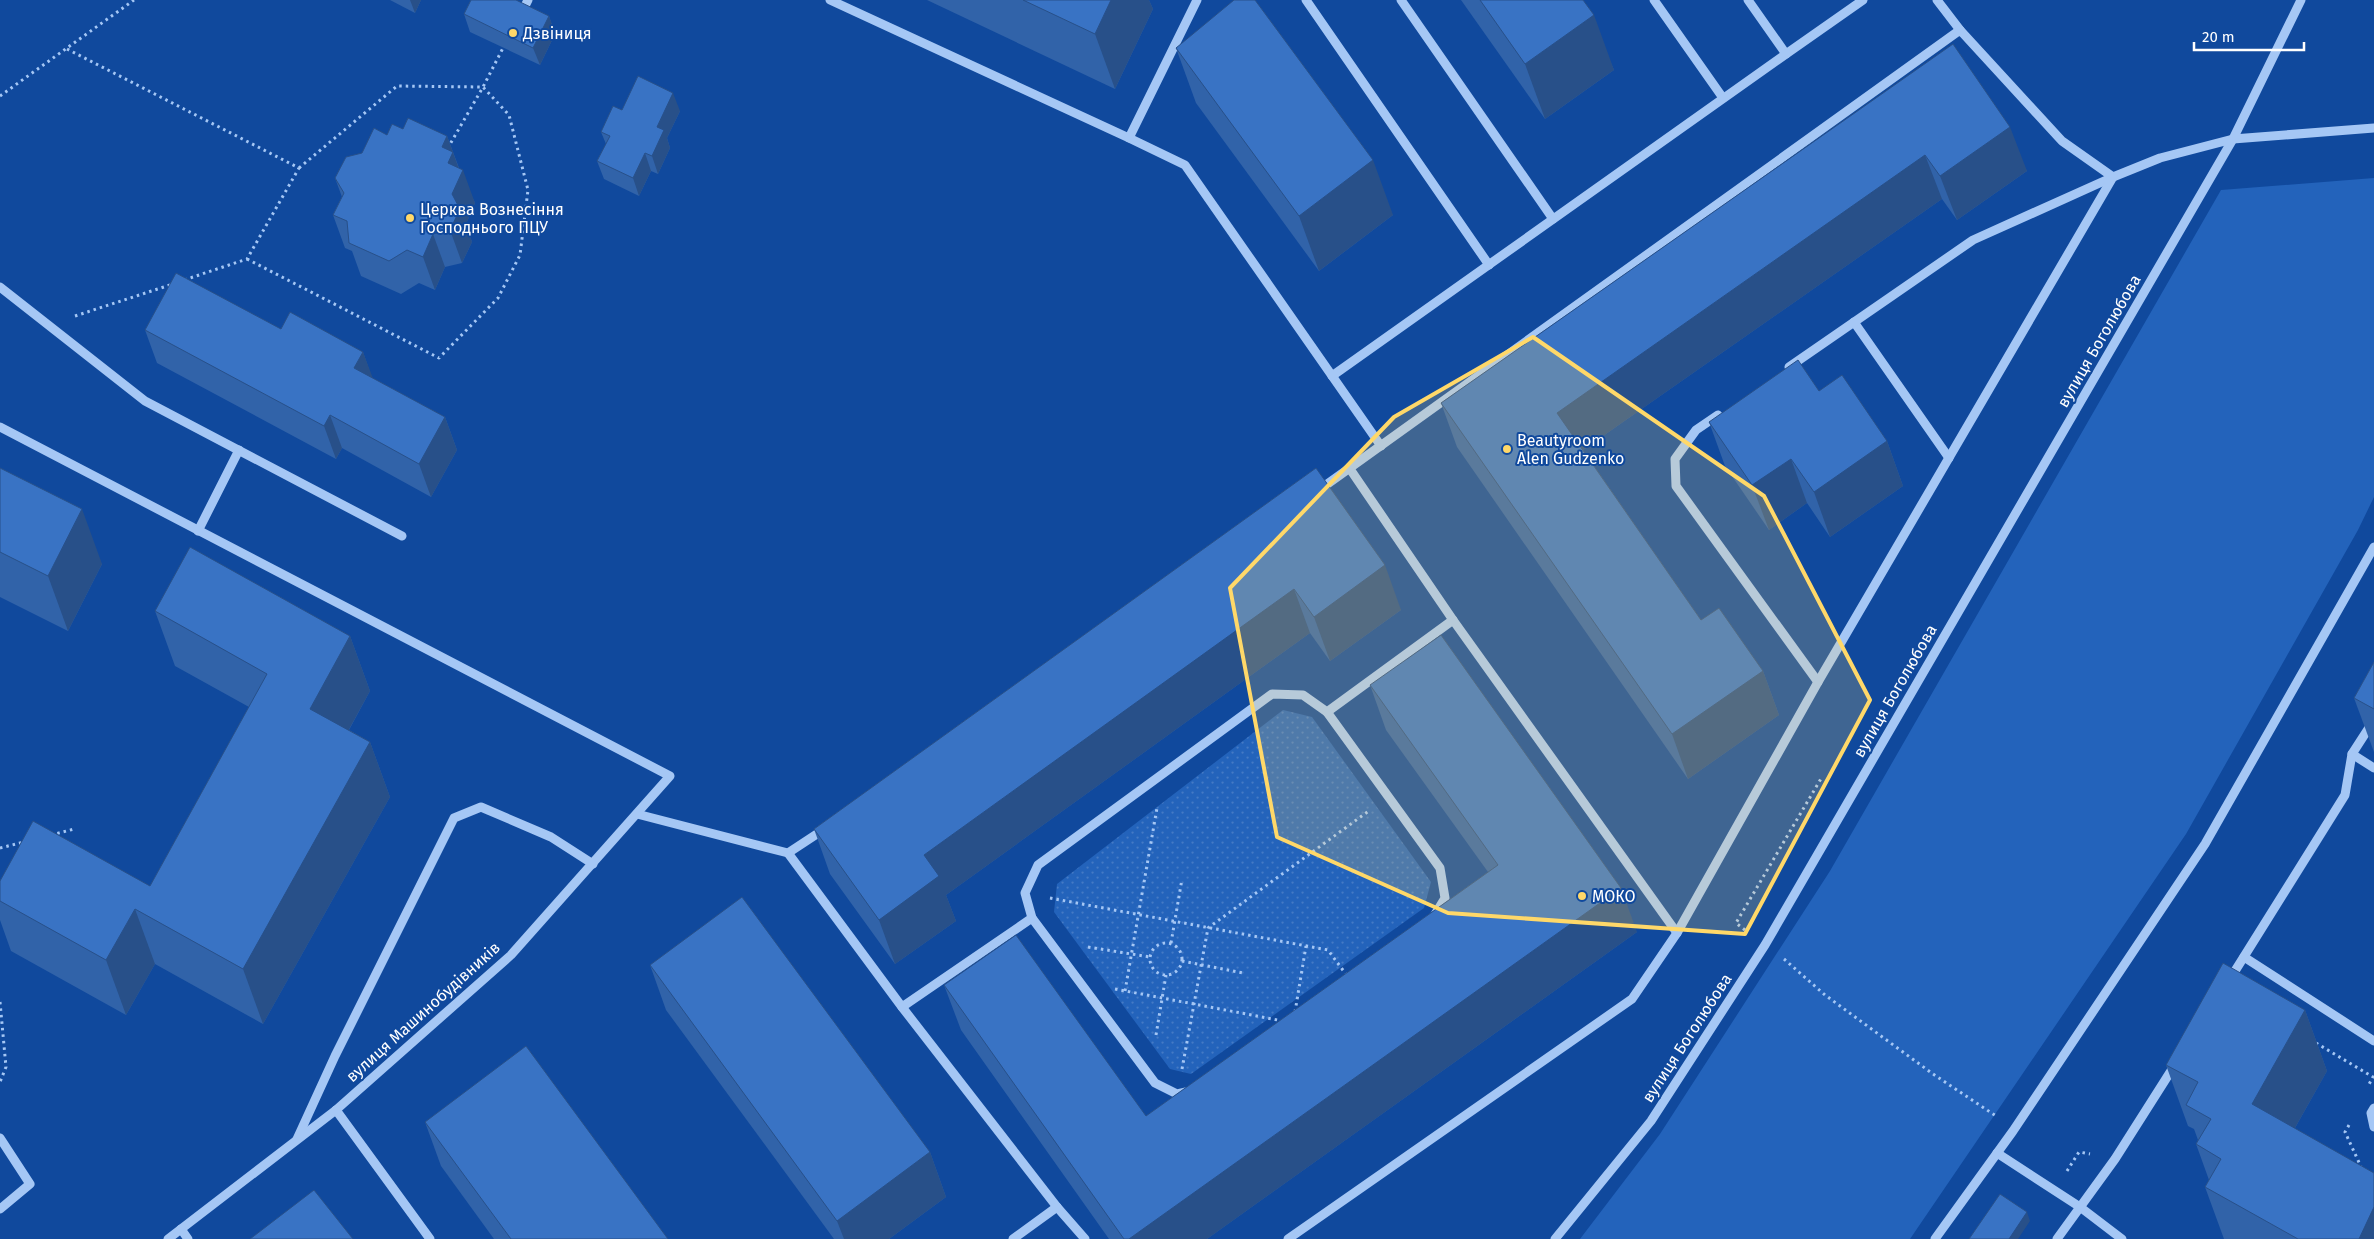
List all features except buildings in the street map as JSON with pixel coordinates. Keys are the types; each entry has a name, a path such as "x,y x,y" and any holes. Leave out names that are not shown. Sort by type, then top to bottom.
{"street":[{"path":"519,16 528,0"},
{"path":"830,0 1129,138 1185,166 1381,446"},
{"path":"1129,138 1197,0"},
{"path":"1306,0 1489,264"},
{"path":"1401,0 1552,219"},
{"path":"1654,0 1723,98"},
{"path":"1748,0 1786,54"},
{"path":"1332,376 1864,0"},
{"path":"1937,0 1960,30 2062,141 2113,177"},
{"name":"вулиця Боголюбова","path":"1555,1239 1651,1121 1765,945 2233,139 2301,0"},
{"path":"1309,496 1350,469 1960,30"},
{"path":"1783,371 1974,240 2113,177 2160,158 2233,139 2374,128"},
{"path":"1288,1239 1632,999 1677,933 1818,682 2113,177"},
{"path":"0,287 145,401 402,536"},
{"path":"1854,322 1949,458"},
{"path":"1728,409 1696,430 1675,459 1676,486 1818,682"},
{"path":"0,427 198,531 239,450"},
{"path":"1350,469 1453,620 1677,933"},
{"name":"вулиця Машинобудівників","path":"168,1239 336,1110 510,954 593,864 670,776 198,531"},
{"path":"1935,1239 2013,1131 2205,844 2374,546"},
{"path":"1327,712 1453,620"},
{"path":"1199,1088 1177,1094 1155,1083 1032,918 1025,893 1038,865 1272,694 1303,695 1327,712 1440,868 1445,898 1428,926"},
{"path":"2223,990 2345,795 2352,754 2374,720"},
{"path":"2352,754 2374,768"},
{"path":"295,1142 454,818 481,807 551,838 593,864"},
{"path":"637,814 788,853 902,1007 1057,1207 1085,1239"},
{"path":"788,853 837,820"},
{"path":"902,1007 1032,918"},
{"path":"2244,956 2374,1041"},
{"path":"2057,1239 2115,1159 2180,1058"},
{"path":"2374,1108 2371,1113 2374,1126"},
{"path":"336,1110 430,1239"},
{"path":"0,1138 30,1184 0,1208"},
{"path":"1996,1153 2080,1207 2122,1239"},
{"path":"1013,1239 1057,1207"},
{"path":"181,1229 188,1239"}],"path":[{"path":"0,96 134,0"},
{"path":"445,152 483,87 503,48"},
{"path":"67,49 299,168"},
{"path":"48,325 247,259 299,168 397,86 483,87 509,115 528,190 520,255 498,298 439,358 247,259"},
{"path":"1125,991 1163,772"},
{"path":"1822,777 1736,923 1825,994 1933,1074 1996,1116 2013,1131"},
{"path":"1177,1094 1208,928 1389,797"},
{"path":"46,836 74,829"},
{"path":"0,848 28,841"},
{"path":"1171,943 1182,879"},
{"path":"1025,893 1328,950 1351,981"},
{"path":"1161,943 1171,943 1180,950 1182,961 1176,971 1166,975 1152,968 1150,957 1156,946 1161,943"},
{"path":"1295,1013 1306,946"},
{"path":"1088,947 1150,957"},
{"path":"1182,961 1243,973"},
{"path":"1156,1035 1166,975"},
{"path":"1080,983 1284,1021"},
{"path":"0,1002 6,1067 0,1082"},
{"path":"2313,1042 2373,1077 2365,1093"},
{"path":"2353,1116 2345,1132 2363,1171 2368,1174"},
{"path":"2063,1178 2079,1152 2115,1159"}],"highlighted area":[{"path":"1533,337 1764,496 1870,700 1745,934 1448,913 1277,837 1230,588 1394,417"}],"shaded area":[{"path":"2374,178 2374,497 2358,530 2186,834 1910,1239 1580,1239 1660,1134 1830,871 2221,190"},
{"path":"1283,710 1312,717 1431,882 1424,908 1191,1074 1170,1069 1054,912 1057,884"}],"place":[{"name":"Дзвіниця","path":"513,33"},
{"name":"Церква Вознесіння Господнього ПЦУ","path":"410,218"},
{"name":"Beautyroom Alen Gudzenko","path":"1507,449"},
{"name":"МОКО","path":"1582,896"}]}
